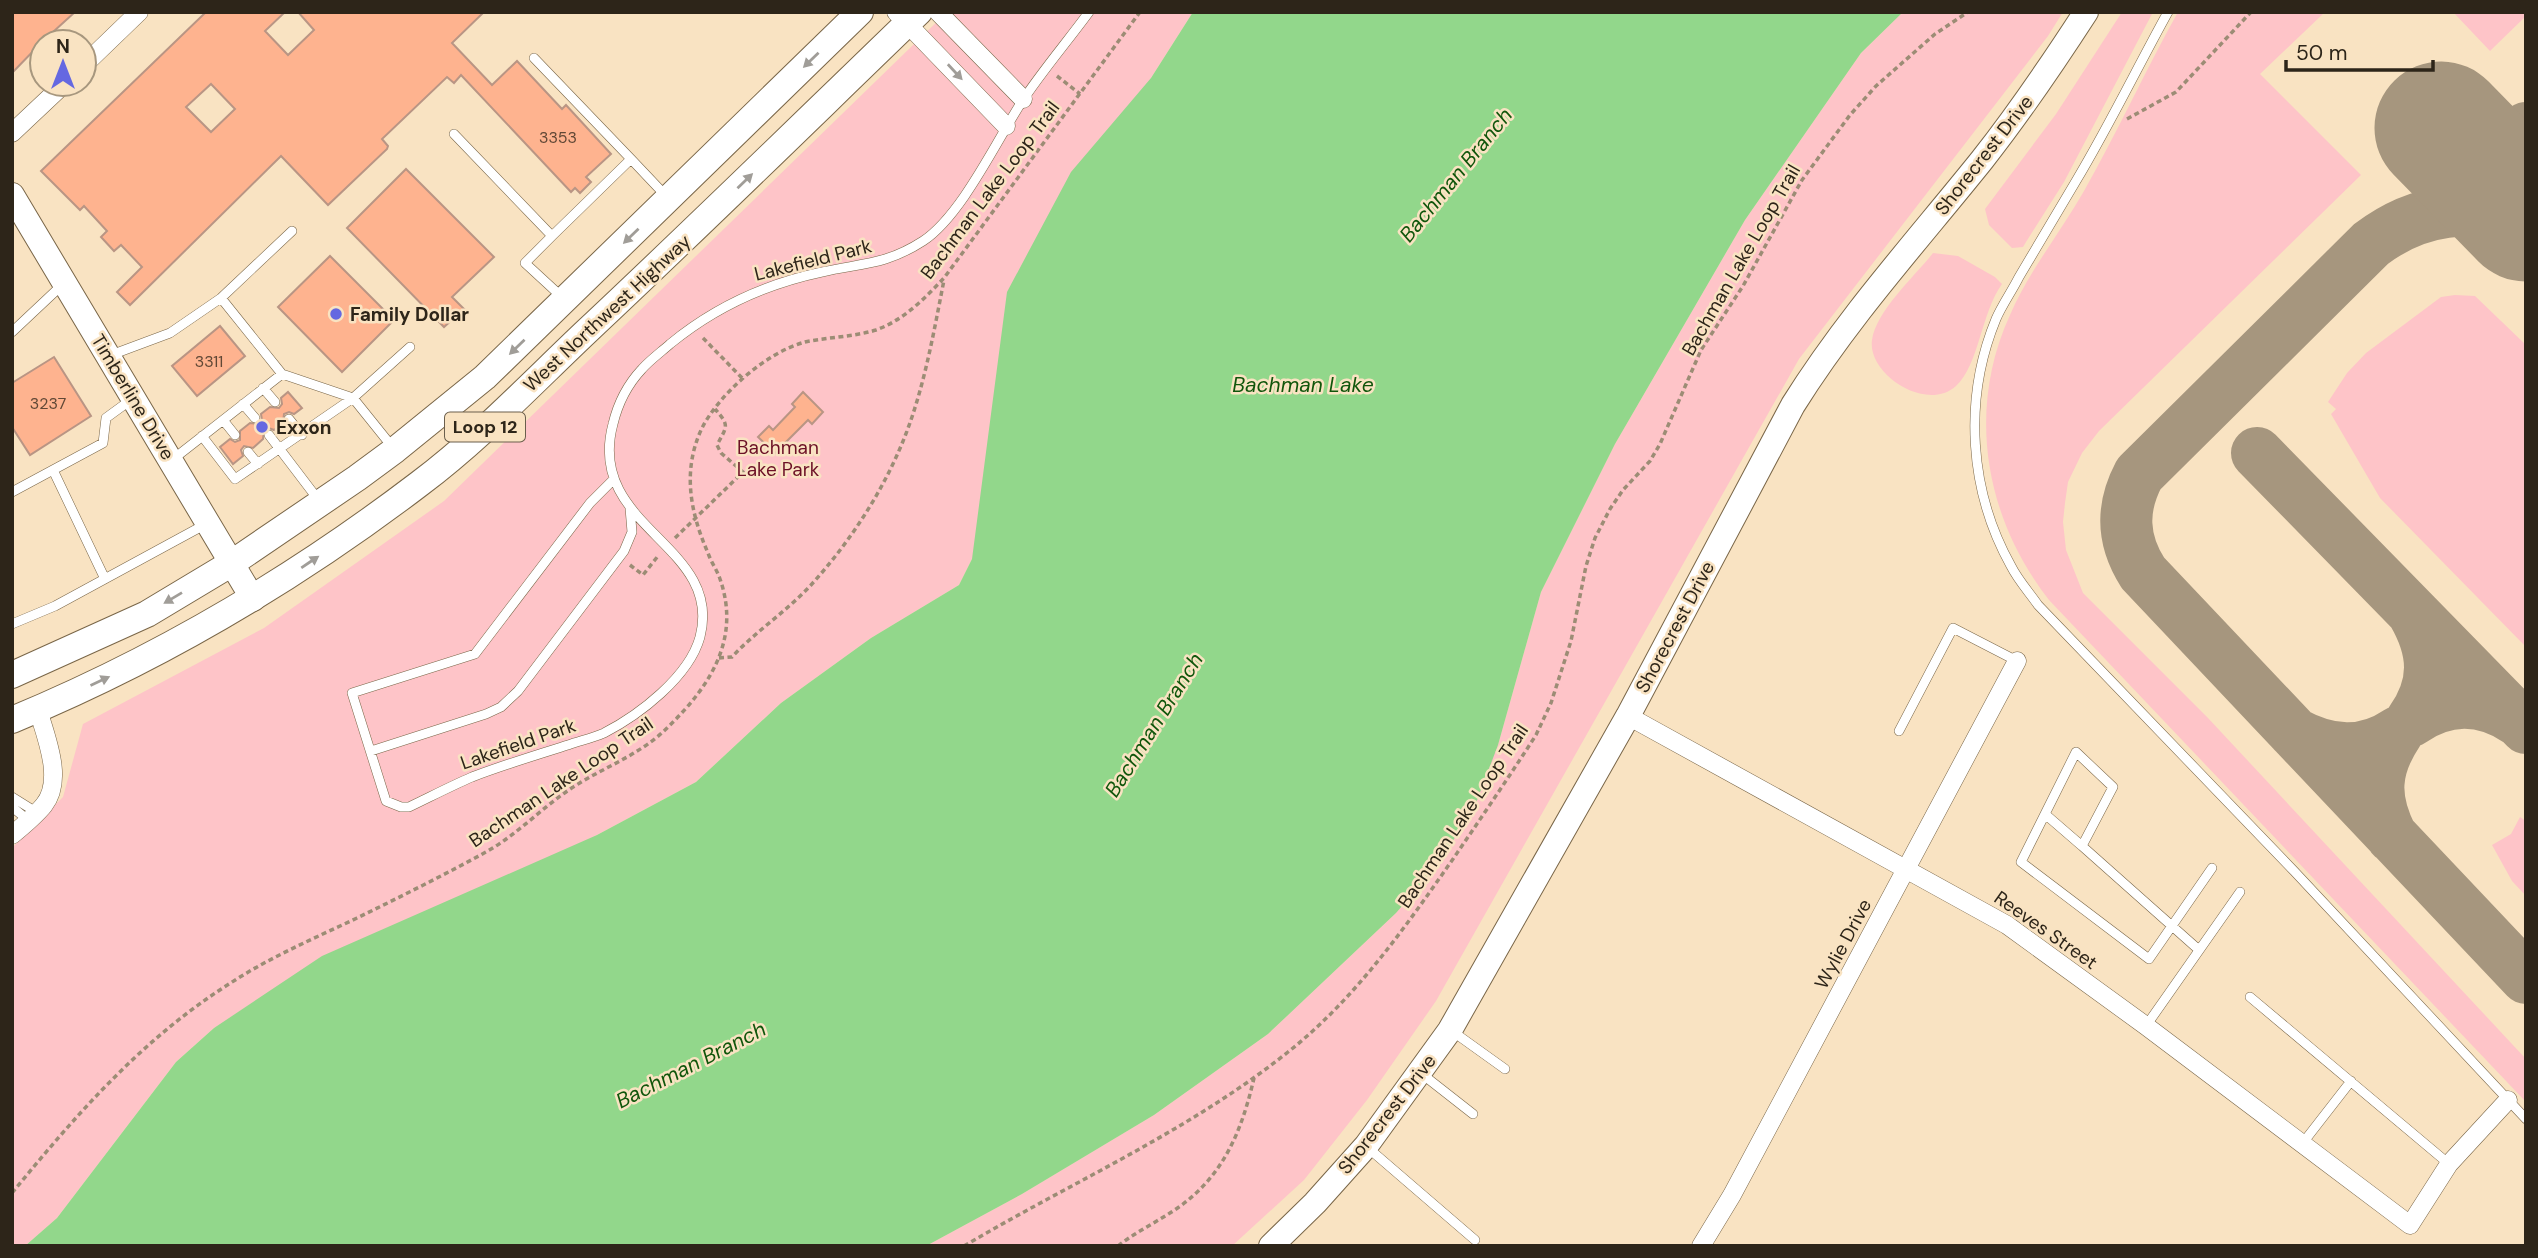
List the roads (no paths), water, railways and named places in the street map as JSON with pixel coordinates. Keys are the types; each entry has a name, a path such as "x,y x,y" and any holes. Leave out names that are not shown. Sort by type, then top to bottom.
{"main road":[{"name":"West Northwest Highway","path":"12,675 147,614 232,563 395,450 485,377 860,12"},
{"name":"West Northwest Highway","path":"12,720 152,657 211,625 352,534 421,483 466,445 696,229 907,16"},
{"path":"466,445 485,424 509,388 562,330 568,311 566,300"}],"street":[{"path":"98,52 139,12"},
{"path":"938,12 1023,99"},
{"name":"Shorecrest Drive","path":"1271,1246 1315,1203 1366,1146 1450,1030 1628,716 1771,444 1816,367 1849,322 1984,158 2037,86 2086,12"},
{"path":"907,16 1006,126"},
{"path":"12,133 49,98"},
{"name":"Timberline Drive","path":"12,195 253,598"},
{"name":"Wylie Drive","path":"1701,1246 1732,1195 2017,661"},
{"path":"12,835 46,804 51,791 53,778 49,746 38,710"},
{"name":"Reeves Street","path":"1628,716 2007,925 2410,1225 2449,1164"},
{"path":"2449,1164 2508,1100"}],"lane":[{"name":"Lakefield Park","path":"371,751 386,801 393,806 410,807 472,777 603,733 653,700 679,675 696,648 704,617 703,603 700,590 685,567 630,508 613,480 609,463 610,434 626,389 642,368 692,326 725,305 769,286 823,271 867,265 894,257 926,239 962,197 1023,99 1089,12"},
{"path":"2168,12 2103,132 1997,316 1984,350 1975,420 1976,454 1983,498 1994,531 2011,567 2038,605 2294,871 2526,1119"},
{"path":"534,58 669,199"},
{"path":"454,134 552,236"},
{"path":"566,300 525,263 631,159"},
{"path":"108,356 170,333 221,298 292,231"},
{"path":"12,332 65,282"},
{"path":"221,298 282,374 353,398 395,450"},
{"path":"202,436 235,479 353,398 410,348"},
{"path":"171,461 282,374"},
{"path":"263,388 275,402"},
{"path":"12,492 103,443 106,418 134,398"},
{"path":"243,404 256,418"},
{"path":"289,419 302,435"},
{"path":"223,420 235,435"},
{"path":"269,435 320,503"},
{"path":"248,452 258,464"},
{"path":"53,470 105,579"},
{"path":"613,480 590,503 475,654 352,693 371,751 486,715 501,707 518,691 624,551 632,532 630,508"},
{"path":"12,625 44,611 208,523"},
{"path":"1899,731 1953,628 2017,661"},
{"path":"2082,846 2113,787 2076,752 2021,862 2148,959 2213,868"},
{"path":"12,797 32,816"},
{"path":"12,807 32,816"},
{"path":"2045,814 2199,950"},
{"path":"2146,1026 2240,892"},
{"path":"2250,997 2449,1164"},
{"path":"1450,1030 1505,1069"},
{"path":"1420,1073 1473,1114"},
{"path":"2302,1144 2351,1081"},
{"path":"1366,1146 1475,1240"}],"water":[{"name":"Bachman Lake","path":"1193,12 1903,12 1861,53 1745,220 1615,444 1541,592 1498,745 1476,803 1440,862 1396,913 1268,1034 1154,1115 1022,1194 926,1246 25,1246 57,1218 176,1062 214,1028 322,956 597,835 696,782 781,703 871,638 959,585 972,559 1007,292 1071,172 1151,78"}],"place":[{"name":"Family Dollar","path":"336,314"},
{"name":"Exxon","path":"262,427"}],"water label":[{"name":"Bachman Branch","path":"1456,175"},
{"name":"Bachman Branch","path":"1154,725"},
{"name":"Bachman Branch","path":"691,1065"}],"park label":[{"name":"Bachman Lake Park","path":"778,458"}]}
